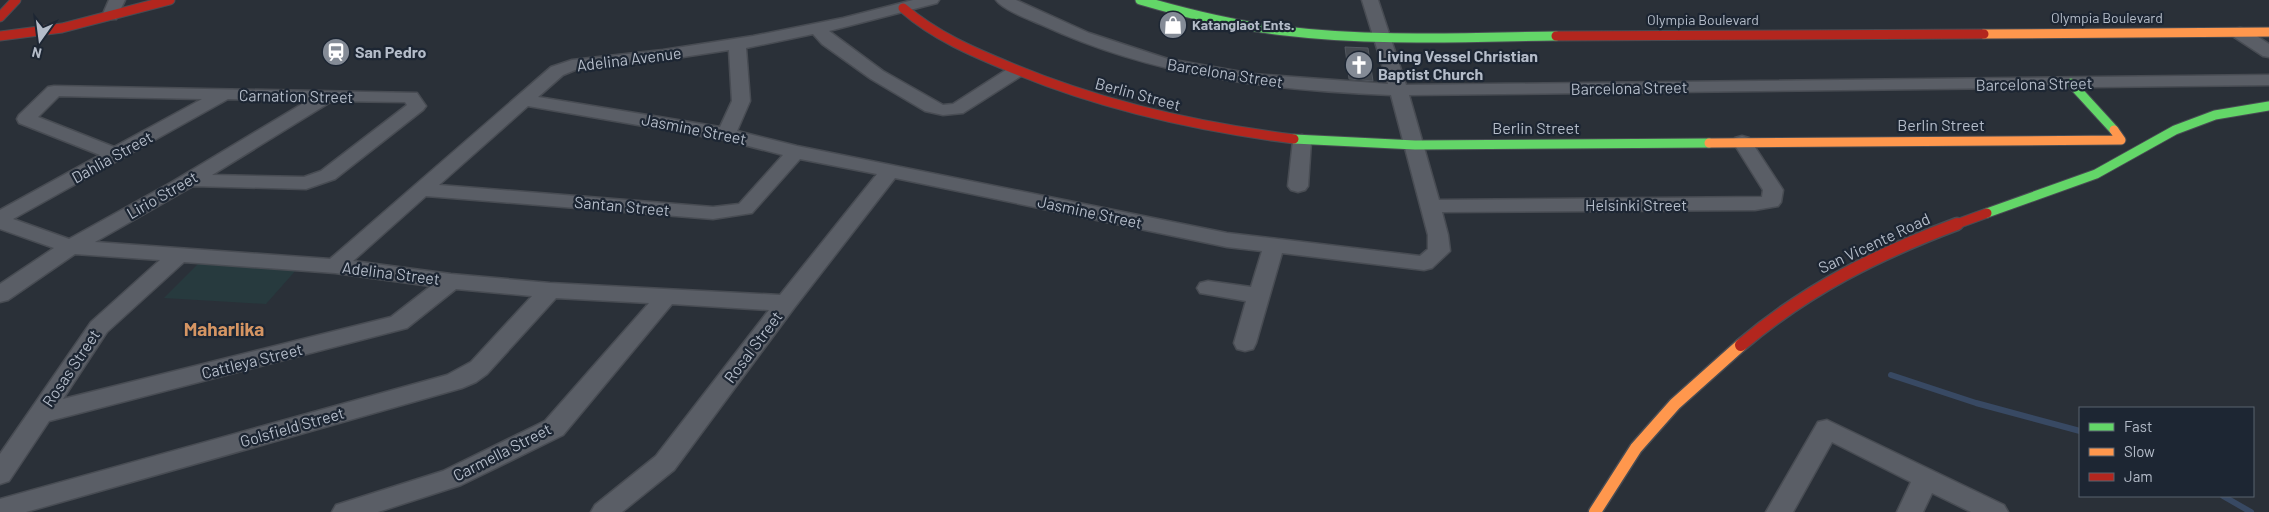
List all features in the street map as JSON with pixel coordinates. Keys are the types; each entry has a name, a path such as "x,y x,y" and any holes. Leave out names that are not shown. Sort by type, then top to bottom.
{"main road":[{"path":"0,17 16,0"},
{"path":"0,36 62,28 170,0"},
{"name":"Olympia Boulevard","path":"1140,0 1185,13 1248,26 1294,32 1383,37 2269,32"},
{"name":"Berlin Street","path":"903,8 950,41 1016,72 1098,102 1177,122 1227,132 1302,141 1360,145 2121,140 2112,126 2072,83"},
{"name":"San Vicente Road","path":"1596,512 1636,448 1675,404 1764,324 1822,284 1904,244 2096,174 2175,130 2215,115 2269,106"}],"street":[{"path":"110,16 117,0"},
{"name":"Adelina Avenue","path":"335,266 557,71 572,65 736,45 818,28 931,0"},
{"name":"Barcelona Street","path":"1004,0 1042,20 1101,43 1165,64 1241,78 1289,84 1399,90 2269,80"},
{"name":"Jasmine Street","path":"523,100 726,134 796,152 1227,240 1424,263 1439,251 1438,235 1415,145 1370,0"},
{"path":"818,28 828,40 877,75 931,107 943,110 957,108 1016,72"},
{"path":"2240,32 2269,52"},
{"path":"726,134 741,101 736,45"},
{"name":"Carnation Street","path":"116,155 26,119 54,91 411,98 417,106 328,175 306,183 188,180"},
{"name":"Dahlia Street","path":"0,220 223,95"},
{"name":"Lirio Street","path":"0,295 71,247 188,180 326,97"},
{"path":"1298,186 1302,141"},
{"name":"Helsinki Street","path":"1432,206 1755,204 1771,202 1773,190 1742,142"},
{"name":"Santan Street","path":"422,190 730,213 745,209 796,152"},
{"name":"Rosal Street","path":"604,512 665,463 786,303 891,170"},
{"name":"Adelina Street","path":"0,220 71,247 335,266 451,281 550,290 786,303"},
{"path":"1245,343 1274,245"},
{"name":"Rosas Street","path":"0,474 99,327 180,255"},
{"name":"Cattleya Street","path":"40,414 399,323 451,281"},
{"path":"1208,288 1260,296"},
{"name":"Golsfield Street","path":"0,509 454,382 468,376 479,368 550,290"},
{"name":"Carmella Street","path":"345,512 452,478 554,428 666,297"},
{"path":"1780,512 1827,429 1995,512"},
{"path":"1910,512 1926,478"}],"green space":[{"path":"198,264 297,269 266,304 164,298"}],"building":[{"name":"Living Vessel Christian Baptist Church","path":"1345,47 1368,48 1373,81 1349,79"}],"waterway":[{"path":"1891,375 1976,403 2079,431"},
{"path":"2225,497 2251,512"}],"traffic: fast":[{"path":"1140,0 1234,24 1324,35 1401,38 1556,36"},
{"path":"2071,83 2114,130"},
{"path":"1987,213 2096,174 2175,130 2215,115 2269,106"},
{"path":"1294,139 1415,145 1709,143"}],"traffic: slow":[{"path":"1984,34 2269,32"},
{"path":"1709,143 2121,140 2114,130"},
{"path":"1595,512 1636,448 1675,404 1741,345"}],"traffic: jam":[{"path":"0,17 16,0"},
{"path":"0,36 62,28 170,0"},
{"path":"903,8 925,26 962,47 1036,79 1144,113 1218,128 1294,139"},
{"path":"1556,36 1984,34"},
{"path":"1741,345 1769,321 1827,283 1888,252 1987,213"}],"place":[{"name":"Katanglaot Ents.","path":"1173,25"},
{"name":"San Pedro","path":"336,52"},
{"name":"Living Vessel Christian Baptist Church","path":"1359,65"}],"district":[{"name":"Maharlika","path":"224,329"}]}
